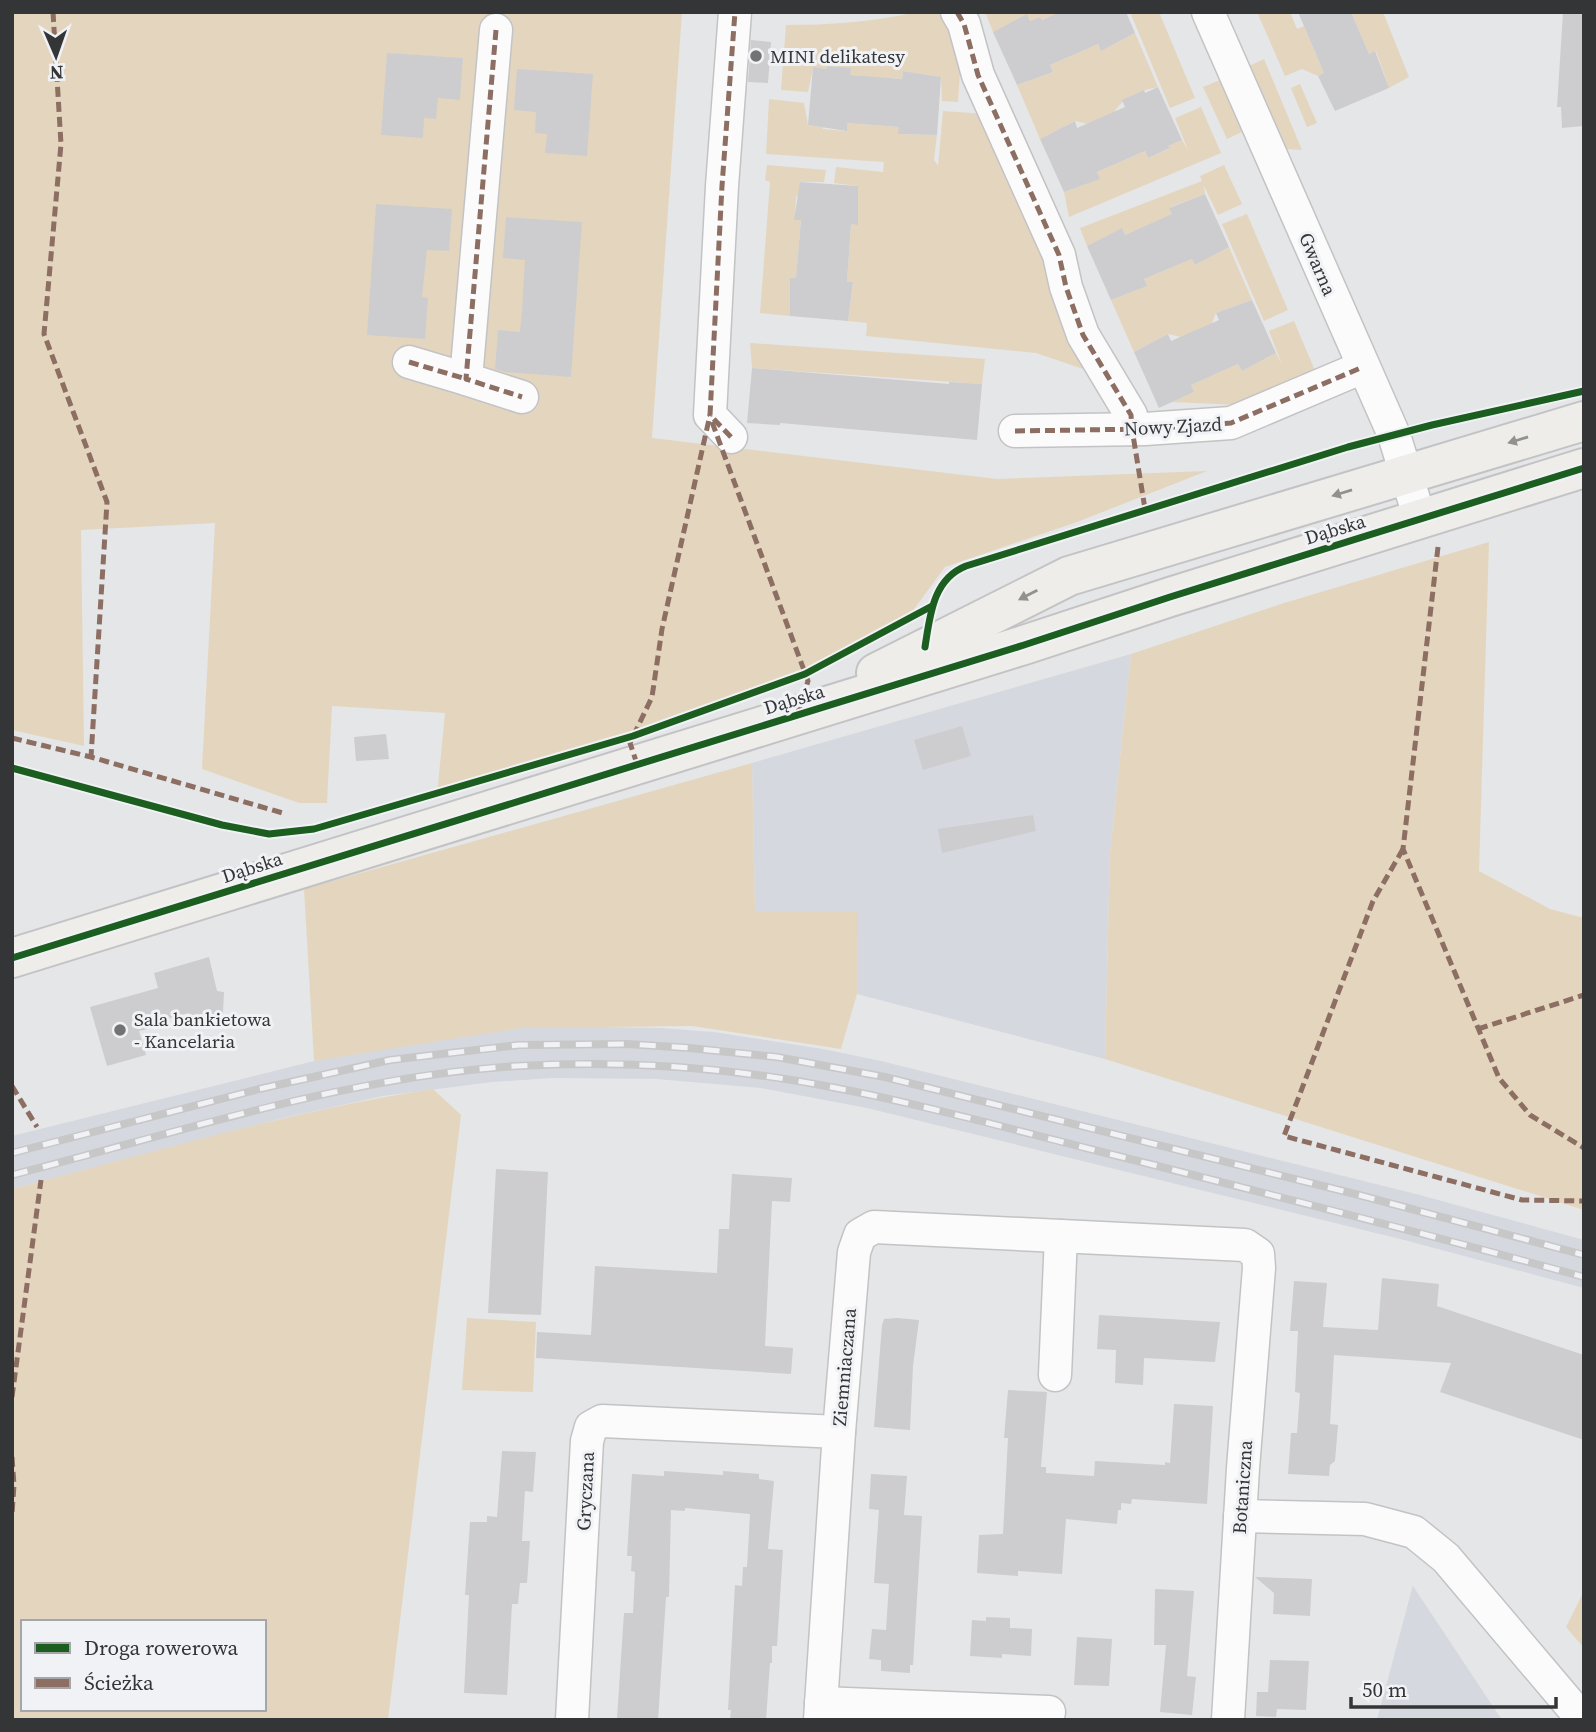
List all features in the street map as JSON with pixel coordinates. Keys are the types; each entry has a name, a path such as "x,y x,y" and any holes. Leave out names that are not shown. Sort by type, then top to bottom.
{"street":[{"path":"731,437 710,415 722,186 736,12"},
{"path":"957,12 964,24 978,75 1059,255 1066,287 1083,335 1131,415 1132,429"},
{"name":"Gwarna","path":"1208,12 1394,435 1420,519"},
{"path":"467,379 496,30"},
{"path":"408,362 522,397"},
{"name":"Nowy Zjazd","path":"1015,431 1132,429 1231,423 1363,367"},
{"name":"Dąbska","path":"797,715 897,661 1069,576 1584,421"},
{"name":"Dąbska","path":"12,958 1024,645 1584,468"},
{"name":"Ziemniaczana","path":"1049,1712 821,1711 839,1432 854,1252 860,1235 874,1227 1245,1245 1258,1254"},
{"path":"1055,1375 1061,1236"},
{"name":"Botaniczna","path":"1228,1720 1258,1254"},
{"name":"Gryczana","path":"572,1720 587,1441 591,1427 602,1421 839,1432"},
{"path":"1240,1516 1365,1519 1414,1532 1446,1558 1583,1720"}],"shaded area":[{"path":"12,12 682,12 652,438 997,479 1207,471 1077,522 945,567 906,620 771,689 437,795 445,713 332,706 327,803 299,803 202,769 215,523 81,530 84,746 12,730"},
{"path":"916,12 944,12 946,24 958,25 962,44 958,102 942,101 941,77 903,71 902,79 892,78 891,81 861,79 861,76 850,75 850,68 813,68 808,92 781,90 786,25 851,22"},
{"path":"985,12 1060,12 1042,20 1040,17 1030,21 1027,15 993,32"},
{"path":"1130,12 1159,12 1195,98 1170,108"},
{"path":"1257,12 1290,12 1297,29 1304,26 1324,73 1318,76 1302,69 1285,76"},
{"path":"1351,12 1383,12 1409,77 1389,88 1376,51 1369,54"},
{"path":"1135,33 1158,87 1129,97 1115,111 1117,114 1088,124 1075,121 1040,139 1017,85 1053,72 1050,65 1098,44 1101,51"},
{"path":"1264,59 1302,150 1286,149 1247,67"},
{"path":"1220,80 1244,131 1227,139 1203,87"},
{"path":"1300,84 1317,123 1307,127 1291,88"},
{"path":"769,99 804,103 808,125 823,129 846,131 847,123 899,127 899,134 937,135 934,160 938,166 943,111 986,114 1036,229 1086,370 1036,353 866,336 867,323 848,321 853,283 847,282 851,224 858,224 858,186 834,183 836,167 883,172 884,162 766,154"},
{"path":"1201,107 1221,153 1069,217 1064,192 1099,179 1097,172 1145,151 1148,158 1182,140 1188,150 1175,118"},
{"path":"767,165 826,170 824,182 800,182 799,196 796,197 795,219 801,220 796,278 790,278 790,316 760,313 770,182 765,180"},
{"path":"1224,165 1242,204 1218,215 1204,186 1205,194 1170,207 1172,214 1136,234 1134,231 1125,235 1121,229 1087,246 1080,228 1202,181 1200,176"},
{"path":"1247,214 1288,310 1264,321 1222,224"},
{"path":"1229,247 1252,300 1216,313 1210,328 1181,337 1168,334 1134,352 1111,300 1146,286 1144,279 1192,259 1195,265"},
{"path":"1294,321 1316,373 1238,405 1172,402 1194,392 1191,385 1238,364 1242,371 1276,353 1282,365 1269,331"},
{"path":"750,343 985,359 982,384 752,368"},
{"path":"1489,542 1479,871 1550,909 1584,918 1584,1210 1105,1059 1110,853 1131,654 1284,603"},
{"path":"1131,654 1110,853 1105,1059 857,994 857,912 755,913 752,763"},
{"path":"752,763 755,912 858,912 857,994 841,1049 692,1026 521,1028 314,1061 304,889"},
{"path":"551,1026 714,1032 823,1049 881,1061 1416,1194 1584,1240 1584,1288 1404,1240 867,1108 761,1088 656,1079 553,1078 492,1082 383,1096 288,1117 12,1189 12,1136 375,1048 490,1030"},
{"path":"433,1089 461,1115 388,1720 12,1720 12,1189 326,1109"},
{"path":"467,1318 536,1322 533,1392 462,1390"},
{"path":"1413,1586 1502,1720 1377,1720"},
{"path":"1584,1591 1584,1648 1566,1627"}],"building":[{"path":"1060,12 1126,12 1135,33 1101,51 1098,44 1050,65 1053,72 1017,85 993,32 1027,14 1030,21 1040,17 1042,20"},
{"path":"1298,12 1351,12 1369,54 1375,51 1389,88 1335,111 1318,76 1324,73"},
{"path":"1563,12 1584,12 1584,126 1562,128 1561,107 1557,107"},
{"path":"751,40 771,42 768,83 748,82"},
{"path":"387,53 463,58 460,100 438,98 436,119 424,118 423,138 381,135"},
{"path":"827,66 851,68 850,75 902,79 903,71 941,77 937,135 898,134 899,127 847,123 847,131 808,125 813,67 827,69"},
{"path":"517,69 593,74 587,156 545,153 547,134 535,133 536,112 514,110"},
{"path":"1158,87 1182,140 1148,158 1145,151 1097,172 1100,179 1064,192 1040,139 1075,121 1077,128 1125,107 1122,100"},
{"path":"800,182 858,186 858,225 851,224 847,282 853,282 848,321 790,316 790,278 796,278 801,220 794,220"},
{"path":"1205,194 1229,247 1195,265 1192,259 1144,279 1147,286 1111,300 1087,246 1122,228 1125,235 1172,214 1169,208"},
{"path":"376,204 452,209 449,251 427,250 422,297 428,298 425,339 367,335"},
{"path":"506,217 582,222 571,377 495,369 498,330 520,332 522,311 525,260 503,258"},
{"path":"1252,300 1276,353 1242,371 1238,364 1191,385 1194,392 1159,408 1134,352 1168,334 1171,341 1219,320 1216,313"},
{"path":"752,368 949,384 982,384 977,440 780,423 747,423"},
{"path":"962,726 971,756 923,770 914,740"},
{"path":"386,734 389,759 356,761 354,737"},
{"path":"1033,815 1036,831 942,853 938,829"},
{"path":"209,957 217,991 224,992 223,1012 192,1022 189,1013 146,1024 147,1029 139,1031 146,1055 107,1066 90,1007 158,988 154,973"},
{"path":"496,1169 548,1172 541,1315 488,1313"},
{"path":"732,1174 792,1178 790,1202 772,1201 765,1346 793,1348 791,1374 536,1358 537,1332 591,1335 595,1266 717,1273 719,1229 729,1229"},
{"path":"1382,1278 1439,1284 1437,1306 1584,1355 1584,1440 1440,1392 1451,1363 1334,1355 1330,1424 1338,1425 1335,1461 1330,1465 1329,1476 1288,1474 1291,1433 1297,1433 1300,1393 1295,1392 1298,1331 1290,1331 1294,1281 1327,1283 1323,1327 1378,1330"},
{"path":"1099,1315 1220,1322 1215,1362 1144,1358 1143,1385 1115,1383 1116,1350 1097,1349"},
{"path":"884,1319 919,1320 913,1366 910,1430 874,1427 882,1325"},
{"path":"1008,1390 1047,1392 1041,1467 1046,1467 1046,1473 1094,1476 1095,1461 1165,1465 1165,1462 1170,1463 1174,1404 1213,1406 1207,1504 1132,1499 1131,1504 1121,1503 1117,1524 1066,1519 1062,1574 1018,1571 1018,1576 977,1573 979,1535 1003,1534 1008,1438 1004,1438"},
{"path":"502,1451 536,1452 533,1492 525,1491 522,1541 530,1541 527,1583 520,1583 518,1604 512,1604 507,1695 464,1693 469,1595 465,1595 470,1522 487,1522 487,1516 497,1517"},
{"path":"664,1471 723,1475 723,1471 759,1474 759,1479 774,1481 768,1549 783,1550 777,1646 772,1646 766,1720 730,1720 731,1710 728,1710 735,1585 742,1586 743,1567 747,1567 750,1514 685,1508 685,1511 671,1510 669,1597 666,1597 658,1720 617,1718 624,1613 633,1613 635,1572 631,1571 632,1556 627,1556 632,1474 664,1476"},
{"path":"871,1474 907,1476 904,1515 922,1516 913,1665 910,1665 910,1673 881,1671 881,1660 869,1659 872,1629 886,1630 889,1584 874,1583 879,1510 869,1509"},
{"path":"1255,1577 1312,1579 1310,1616 1273,1614 1274,1593"},
{"path":"1155,1589 1194,1591 1187,1676 1196,1677 1192,1715 1160,1712 1166,1645 1154,1645"},
{"path":"986,1617 1010,1618 1010,1628 1032,1629 1031,1656 970,1656 972,1620 986,1621"},
{"path":"1077,1637 1112,1639 1109,1686 1074,1685"},
{"path":"1270,1660 1309,1661 1306,1710 1277,1709 1276,1717 1256,1716 1257,1692 1268,1692"}],"railway":[{"path":"12,1153 259,1089 390,1060 519,1045 627,1044 690,1048 777,1057 885,1077 1359,1195 1584,1255"},
{"path":"12,1175 263,1108 390,1081 454,1072 556,1064 675,1067 753,1074 898,1101 1584,1277"}],"marked path":[{"path":"53,12 61,144 44,334 107,502 91,757"},
{"path":"731,437 710,415 722,186 735,12"},
{"path":"957,12 964,24 978,75 1059,255 1066,287 1083,335 1131,415 1146,515"},
{"path":"496,30 466,379 522,397"},
{"path":"409,362 466,379"},
{"path":"1015,431 1145,429 1231,423 1363,367"},
{"path":"637,764 630,743 652,697 662,629 710,415"},
{"path":"712,422 808,681 797,715"},
{"path":"1438,547 1403,849 1499,1078 1530,1115 1584,1148"},
{"path":"12,738 91,757 286,814"},
{"path":"1403,849 1373,901 1284,1136 1522,1200 1584,1201"},
{"path":"1478,1029 1584,995"},
{"path":"12,1086 37,1127"},
{"path":"12,1397 41,1180"},
{"path":"12,1457 12,1514"}],"cycle path":[{"path":"925,647 931,611 940,589 955,572 966,566 1348,447 1584,391"},
{"path":"12,958 1024,645 1584,468"},
{"path":"12,768 222,825 269,834 314,829 633,736 805,674 932,606"}],"place":[{"name":"MINI delikatesy","path":"756,56"},
{"name":"Sala bankietowa - Kancelaria","path":"120,1030"}]}
